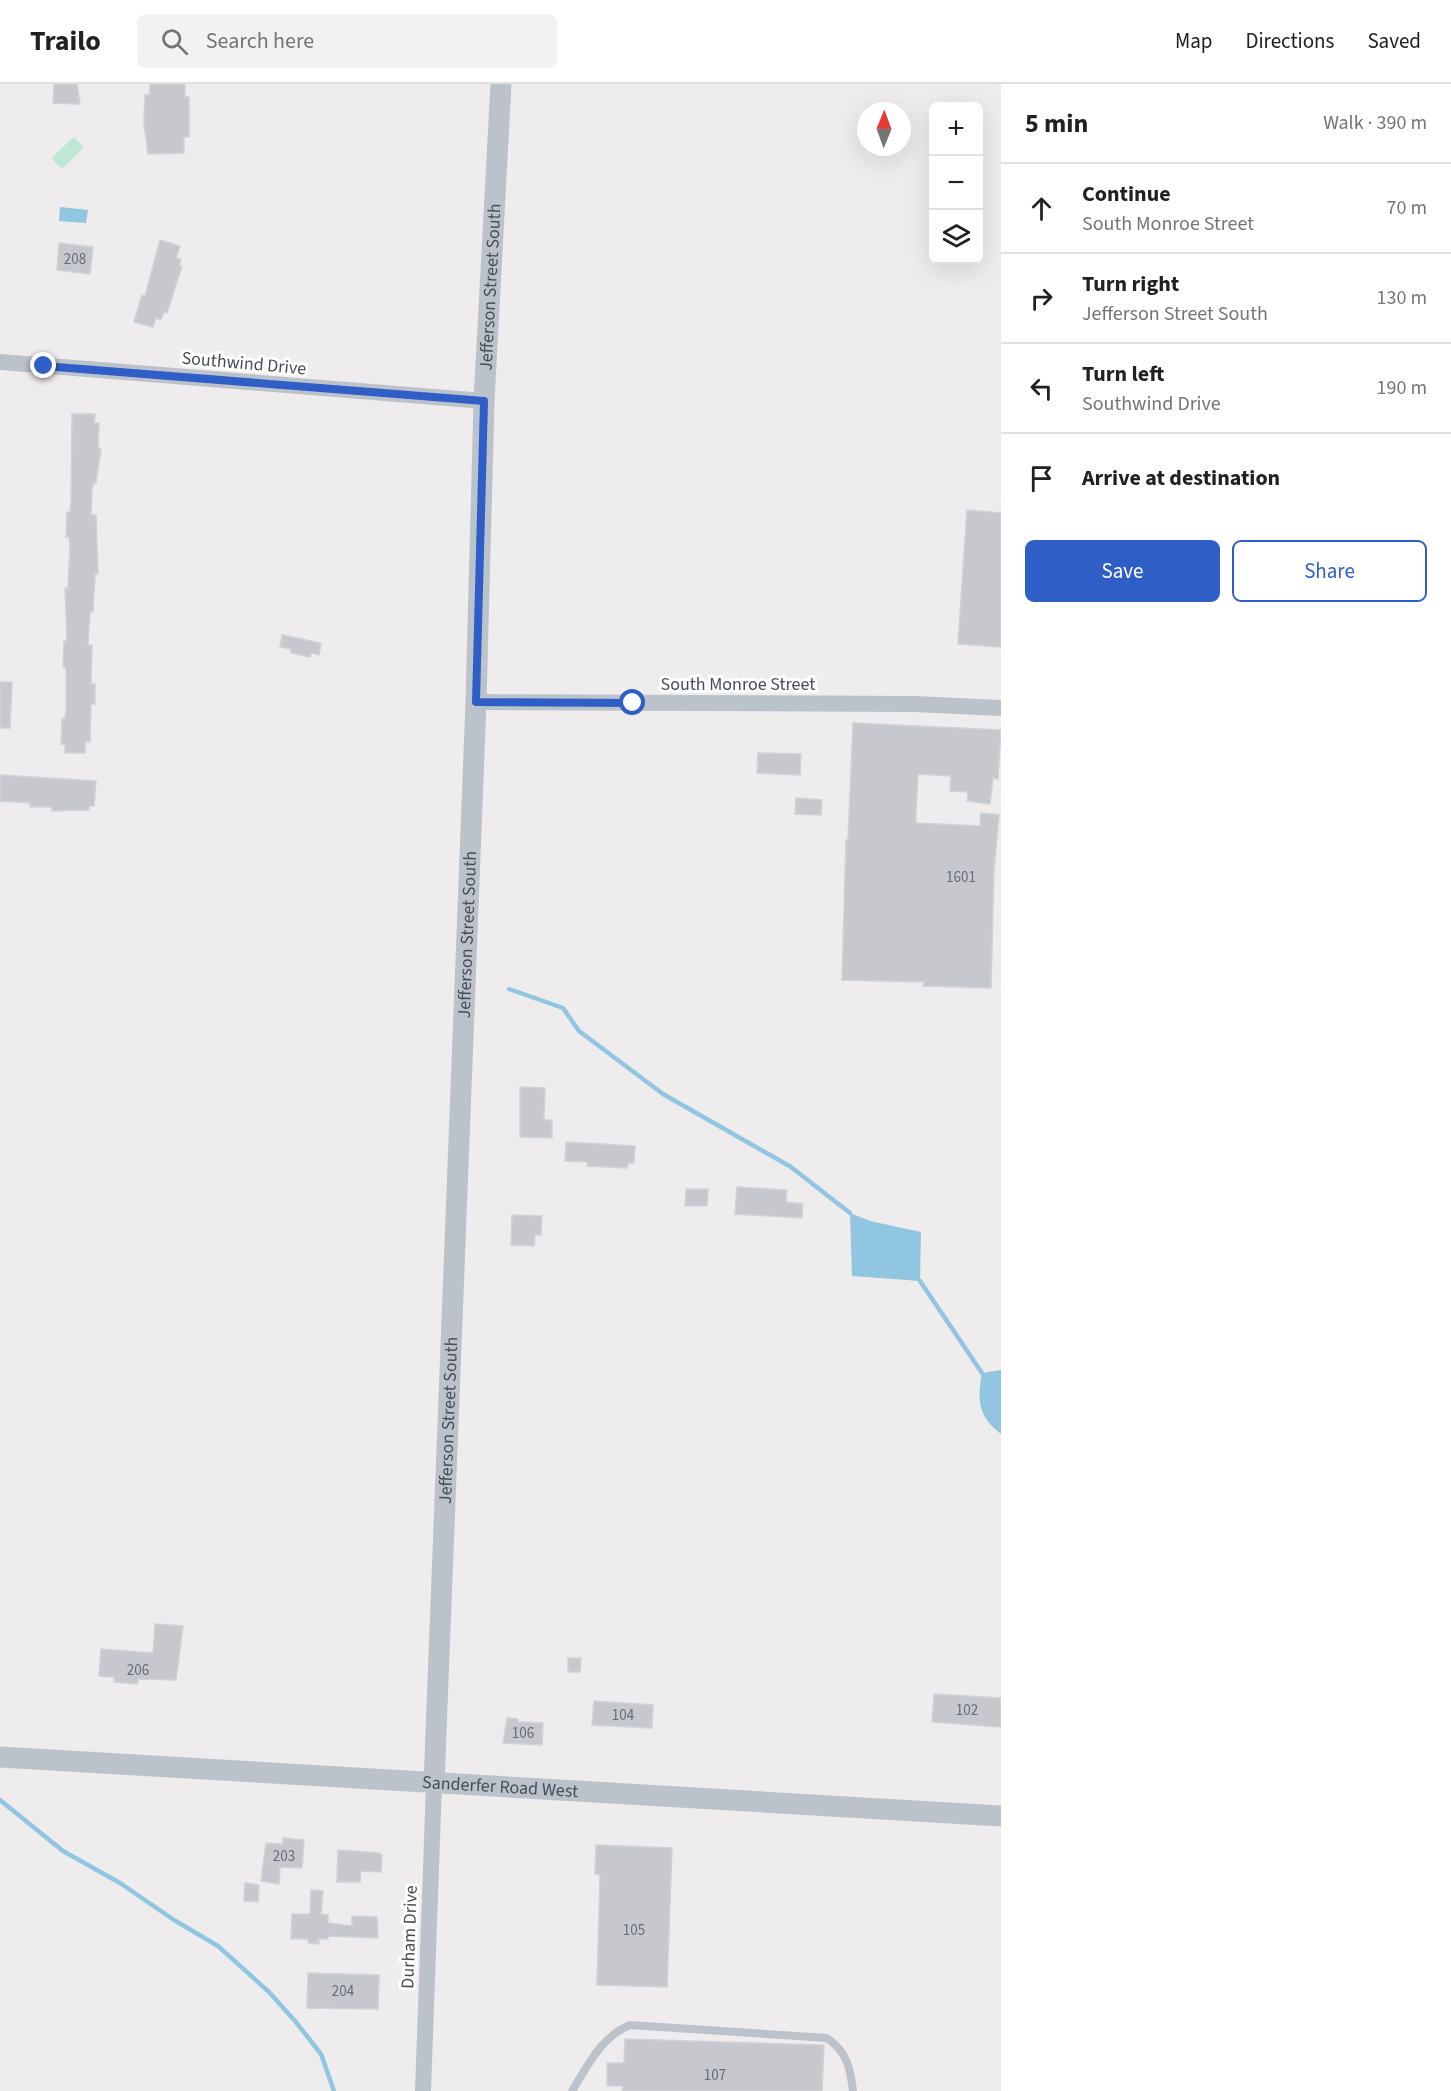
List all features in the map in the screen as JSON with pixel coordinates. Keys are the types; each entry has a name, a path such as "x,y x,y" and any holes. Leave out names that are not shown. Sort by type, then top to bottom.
{"street":[{"name":"Jefferson Street South","path":"434,1784 476,702 484,401 501,84"},
{"name":"Southwind Drive","path":"0,362 484,401"},
{"name":"South Monroe Street","path":"476,702 914,704 1001,708"},
{"name":"Sanderfer Road West","path":"0,1757 1001,1816"},
{"name":"Durham Drive","path":"423,2091 434,1784"}],"lane":[{"path":"572,2091 597,2051 616,2031 630,2025 827,2038 841,2048 850,2066 853,2091"}],"green space":[{"path":"74,137 84,147 62,169 51,158"}],"water":[{"path":"60,207 88,210 86,223 59,221"},
{"path":"850,1213 870,1221 921,1232 920,1281 852,1276"},
{"path":"1001,1370 1001,1434 993,1428 984,1414 980,1391 982,1373"}],"building":[{"path":"54,84 77,84 80,104 53,103"},
{"path":"150,84 185,84 185,97 189,97 189,137 184,137 184,153 148,154 144,123 145,95 150,95"},
{"path":"160,240 180,246 176,258 181,259 179,266 182,266 167,313 164,312 161,320 156,318 153,327 134,322 142,295 145,296"},
{"path":"59,243 93,247 90,274 57,270"},
{"path":"72,414 95,414 94,423 99,423 98,448 101,449 96,483 93,483 91,515 96,515 98,574 95,574 88,645 92,645 91,684 95,684 95,704 91,704 90,742 85,742 85,753 65,753 65,744 61,744 62,719 65,719 66,711 66,667 63,667 64,641 67,641 65,588 68,588 70,545 69,537 66,537 67,512 70,512 71,503"},
{"path":"967,510 1001,513 1001,647 958,644"},
{"path":"282,635 321,643 319,655 311,653 310,657 291,653 291,649 280,647"},
{"path":"0,682 12,682 10,728 0,728"},
{"path":"853,723 1001,730 998,779 993,778 990,804 967,801 968,792 950,791 951,776 918,774 916,812 916,823 980,826 981,813 999,815 994,870 991,988 923,986 924,982 842,980 846,840 848,840"},
{"path":"758,753 801,754 800,775 757,773"},
{"path":"0,775 96,781 94,806 89,806 89,810 52,811 52,807 30,807 30,803 0,801"},
{"path":"796,798 822,800 821,815 795,814"},
{"path":"520,1087 545,1088 544,1120 552,1120 552,1138 520,1137"},
{"path":"566,1142 635,1146 634,1163 628,1163 627,1168 587,1166 588,1162 565,1161"},
{"path":"737,1187 787,1190 786,1202 803,1204 802,1218 735,1214"},
{"path":"686,1189 708,1189 707,1206 685,1206"},
{"path":"512,1215 542,1216 541,1235 535,1235 534,1246 511,1245"},
{"path":"155,1624 183,1626 176,1680 138,1679 138,1684 114,1682 114,1677 99,1676 101,1649 153,1653"},
{"path":"568,1658 581,1658 580,1672 568,1672"},
{"path":"934,1694 1001,1698 1001,1727 932,1722"},
{"path":"594,1701 653,1705 652,1728 592,1725"},
{"path":"507,1718 518,1719 518,1722 543,1723 542,1745 503,1743"},
{"path":"283,1838 304,1840 302,1868 280,1867 279,1884 261,1881 266,1843 283,1844"},
{"path":"596,1845 672,1848 667,1987 597,1985 600,1875 595,1874"},
{"path":"338,1850 379,1853 382,1855 381,1872 361,1871 360,1882 337,1882"},
{"path":"245,1883 259,1885 258,1902 244,1901"},
{"path":"311,1890 323,1891 321,1914 328,1915 328,1923 352,1926 352,1916 377,1917 378,1938 328,1936 328,1939 319,1939 319,1944 308,1943 308,1939 291,1939 292,1914 310,1914"},
{"path":"308,1973 379,1975 378,2009 307,2008"},
{"path":"625,2039 824,2045 822,2091 622,2091 623,2086 607,2086 607,2063 624,2063"}],"waterway":[{"path":"509,989 563,1008 579,1031 663,1094 791,1167 850,1213"},
{"path":"920,1281 982,1373"},
{"path":"0,1800 63,1851 120,1883 174,1920 218,1946 269,1992 295,2021 321,2054 334,2091"}],"route":[{"path":"44,366 484,401 476,702 633,703"}]}
